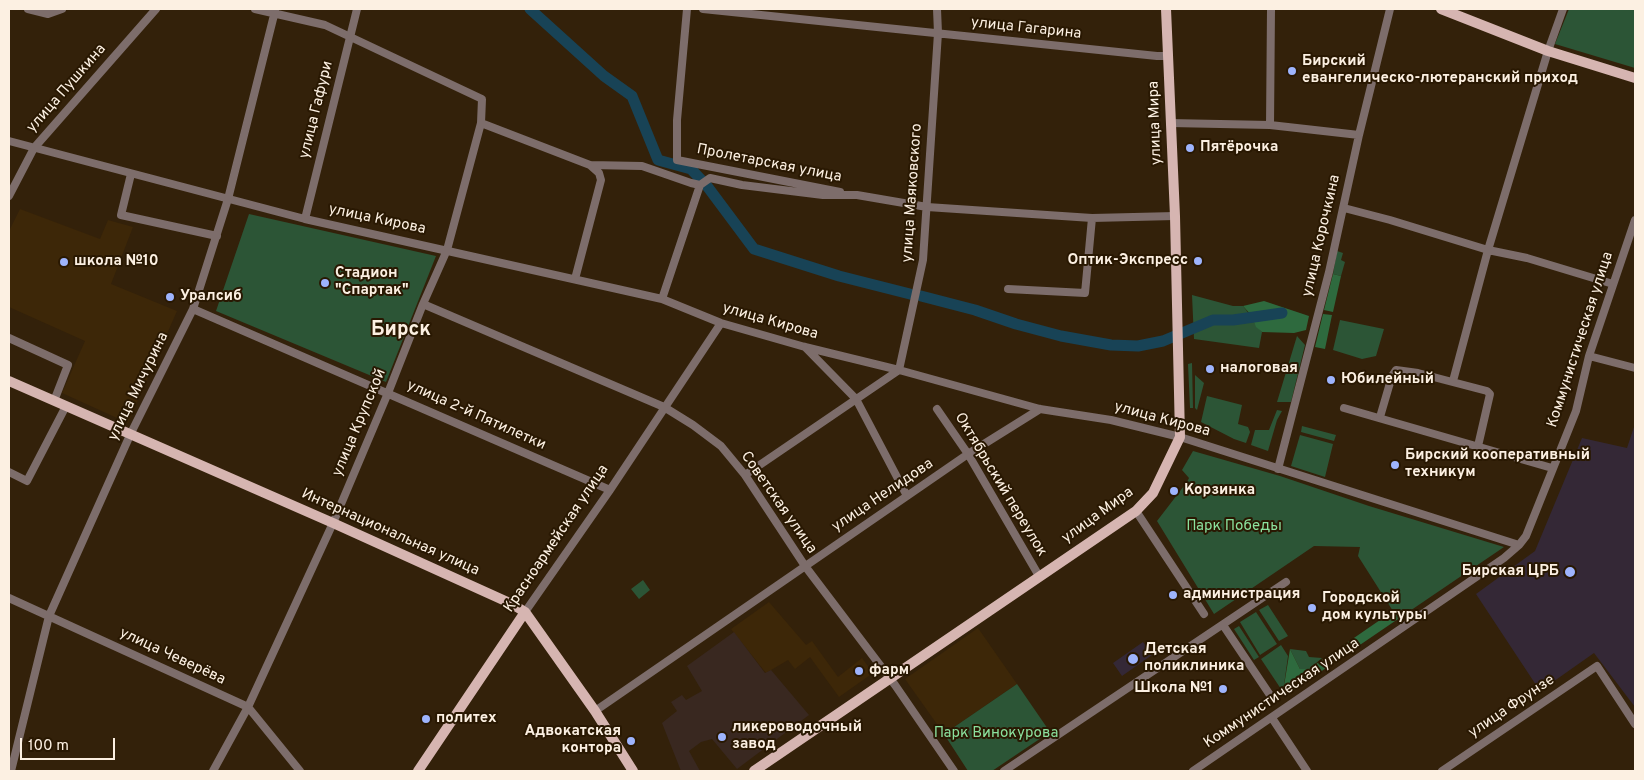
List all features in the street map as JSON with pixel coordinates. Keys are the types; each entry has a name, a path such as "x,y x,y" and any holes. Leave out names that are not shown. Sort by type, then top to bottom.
{"main road":[{"name":"улица Мира","path":"754,771 1136,511 1153,493 1180,437 1175,216 1166,9"},
{"path":"1441,9 1548,50 1635,78"},
{"name":"Интернациональная улица","path":"9,381 333,523 512,604 525,612 595,711 633,771"},
{"name":"Красноармейская улица","path":"418,771 525,612"}],"street":[{"path":"28,9 48,14 62,9"},
{"name":"улица Пушкина","path":"9,196 34,148 156,9"},
{"path":"255,9 275,11 325,25 349,37"},
{"name":"улица Гафури","path":"304,219 357,9"},
{"name":"Пролетарская улица","path":"687,9 677,120 677,160 927,207 1092,218 1175,216"},
{"name":"улица Гагарина","path":"703,9 1168,56"},
{"path":"754,9 760,16"},
{"name":"улица Маяковского","path":"899,370 923,260 938,9"},
{"path":"1270,125 1271,9"},
{"name":"улица Корочкина","path":"1278,469 1310,350 1390,9"},
{"path":"1453,381 1488,250 1548,50 1563,9"},
{"name":"улица Мичурина","path":"11,771 49,616 131,434 193,309 228,199 275,11"},
{"name":"улица Крупской","path":"213,771 248,707 333,523 388,393 423,304 447,250 481,123 482,99 349,37"},
{"path":"481,123 590,165 642,166 700,185 662,299"},
{"path":"1170,123 1270,125 1359,135"},
{"name":"улица Кирова","path":"9,141 304,219 575,278 662,299 721,323 1040,409 1111,420 1180,437 1519,545"},
{"path":"575,278 601,180 599,173 590,165"},
{"path":"131,174 121,215 216,236"},
{"name":"Пролетарская улица","path":"700,185 710,178 742,185 823,195 856,195"},
{"path":"1344,208 1614,284"},
{"path":"1008,289 1085,293 1092,218"},
{"name":"Коммунистическая улица","path":"1193,771 1504,558 1519,545 1526,536 1576,411 1589,356 1635,220"},
{"name":"Советская улица","path":"423,304 664,407 693,425 721,446 744,475 805,566 895,684 954,771"},
{"name":"улица 2-й Пятилетки","path":"193,309 610,490"},
{"name":"Красноармейская улица","path":"525,612 610,490 721,323"},
{"path":"9,338 68,365 54,401"},
{"path":"805,346 856,399 906,496"},
{"path":"1589,356 1635,368"},
{"path":"744,475 899,370"},
{"path":"1380,417 1392,376 1396,370 1453,381 1487,391 1490,394 1478,446"},
{"path":"9,472 27,481 66,406"},
{"name":"Октябрьский переулок","path":"937,408 968,454 1039,576"},
{"path":"1344,408 1552,468"},
{"name":"улица Нелидова","path":"595,711 906,496 1040,409"},
{"path":"1136,511 1204,614"},
{"path":"1004,771 1286,582"},
{"name":"улица Чеверёва","path":"9,598 248,707 300,771"},
{"path":"1223,625 1272,698"},
{"name":"улица Фрунзе","path":"1442,771 1597,666 1635,724"},
{"path":"1272,718 1307,771"}],"shaded area":[{"path":"20,209 100,239 108,220 133,227 111,284 177,311 128,423 62,393 85,341 9,307 9,231"},
{"name":"Бирская ЦРБ","path":"1635,424 1635,707 1594,653 1540,691 1476,594 1535,551 1582,438 1627,448"},
{"path":"769,602 806,645 812,641 838,677 862,658 873,673 839,697 810,657 795,669 788,660 766,673 731,629"},
{"path":"978,628 1017,684 944,734 905,679"},
{"path":"734,632 765,673 771,670 809,715 737,769 712,739 701,742 689,751 700,771 681,771 662,723 677,711 671,702 682,695 686,700 702,691 687,666"},
{"name":"Детская поликлиника","path":"1143,642 1152,655 1122,676 1113,663"}],"green space":[{"path":"1569,9 1635,9 1635,68 1555,44"},
{"name":"Стадион \"Спартак\"","path":"249,214 436,256 386,382 216,311"},
{"path":"1337,251 1343,253 1341,260 1345,262 1341,276 1333,274"},
{"path":"1333,274 1341,276 1333,312 1324,310"},
{"path":"1192,295 1233,306 1243,306 1262,332 1259,348 1194,339"},
{"path":"1264,301 1309,316 1306,330 1294,333 1262,332 1256,327 1251,315 1243,306"},
{"path":"1323,314 1332,315 1325,349 1315,347"},
{"path":"1340,320 1384,329 1376,356 1362,359 1333,350"},
{"path":"1297,336 1305,345 1291,402 1277,402"},
{"path":"1192,363 1193,408 1190,408 1188,364"},
{"path":"1195,375 1204,383 1197,410 1195,408"},
{"path":"1207,396 1242,405 1238,424 1248,427 1250,432 1246,443 1201,422"},
{"path":"1277,410 1282,411 1277,420 1268,451 1251,445 1255,430 1269,430"},
{"path":"1302,426 1336,435 1334,441 1301,432"},
{"path":"1300,435 1333,444 1325,477 1291,466"},
{"name":"Парк Победы","path":"1193,451 1280,476 1369,506 1504,547 1398,619 1358,556 1360,547 1314,546 1214,614 1157,521 1187,482 1189,478 1182,470"},
{"path":"643,580 650,590 639,599 631,589"},
{"path":"1268,605 1288,636 1279,641 1259,610"},
{"path":"1393,611 1398,619 1285,696 1283,692 1290,649 1300,669 1309,669"},
{"path":"1256,612 1277,644 1260,655 1240,622"},
{"path":"1239,626 1259,657 1254,660 1234,629"},
{"path":"1281,645 1288,656 1283,692 1261,659"},
{"path":"1290,649 1306,651 1309,657 1322,658 1309,669 1300,669"},
{"name":"Парк Винокурова","path":"1017,684 1050,732 992,771 968,771 944,734"}],"waterway":[{"path":"530,9 604,76 632,96 658,160 691,169 707,186 754,249 839,276 910,294"},
{"path":"921,296 1061,336 1111,345 1138,346 1163,341 1213,320 1233,320 1282,313"}],"place":[{"name":"Бирский евангелическо-лютеранский приход","path":"1292,71"},
{"name":"Пятёрочка","path":"1190,148"},
{"name":"Оптик-Экспресс","path":"1198,261"},
{"name":"школа №10","path":"64,262"},
{"name":"Стадион \"Спартак\"","path":"325,283"},
{"name":"Уралсиб","path":"170,297"},
{"name":"налоговая","path":"1210,369"},
{"name":"Юбилейный","path":"1331,380"},
{"name":"Бирский кооперативный техникум","path":"1395,465"},
{"name":"Корзинка","path":"1174,491"},
{"name":"Бирская ЦРБ","path":"1570,572"},
{"name":"администрация","path":"1173,595"},
{"name":"Городской дом культуры","path":"1312,608"},
{"name":"Детская поликлиника","path":"1133,659"},
{"name":"фарм","path":"859,671"},
{"name":"Школа №1","path":"1223,689"},
{"name":"политех","path":"426,719"},
{"name":"ликероводочный завод","path":"722,737"},
{"name":"Адвокатская контора","path":"631,741"}],"district":[{"name":"Бирск","path":"401,331"}]}
